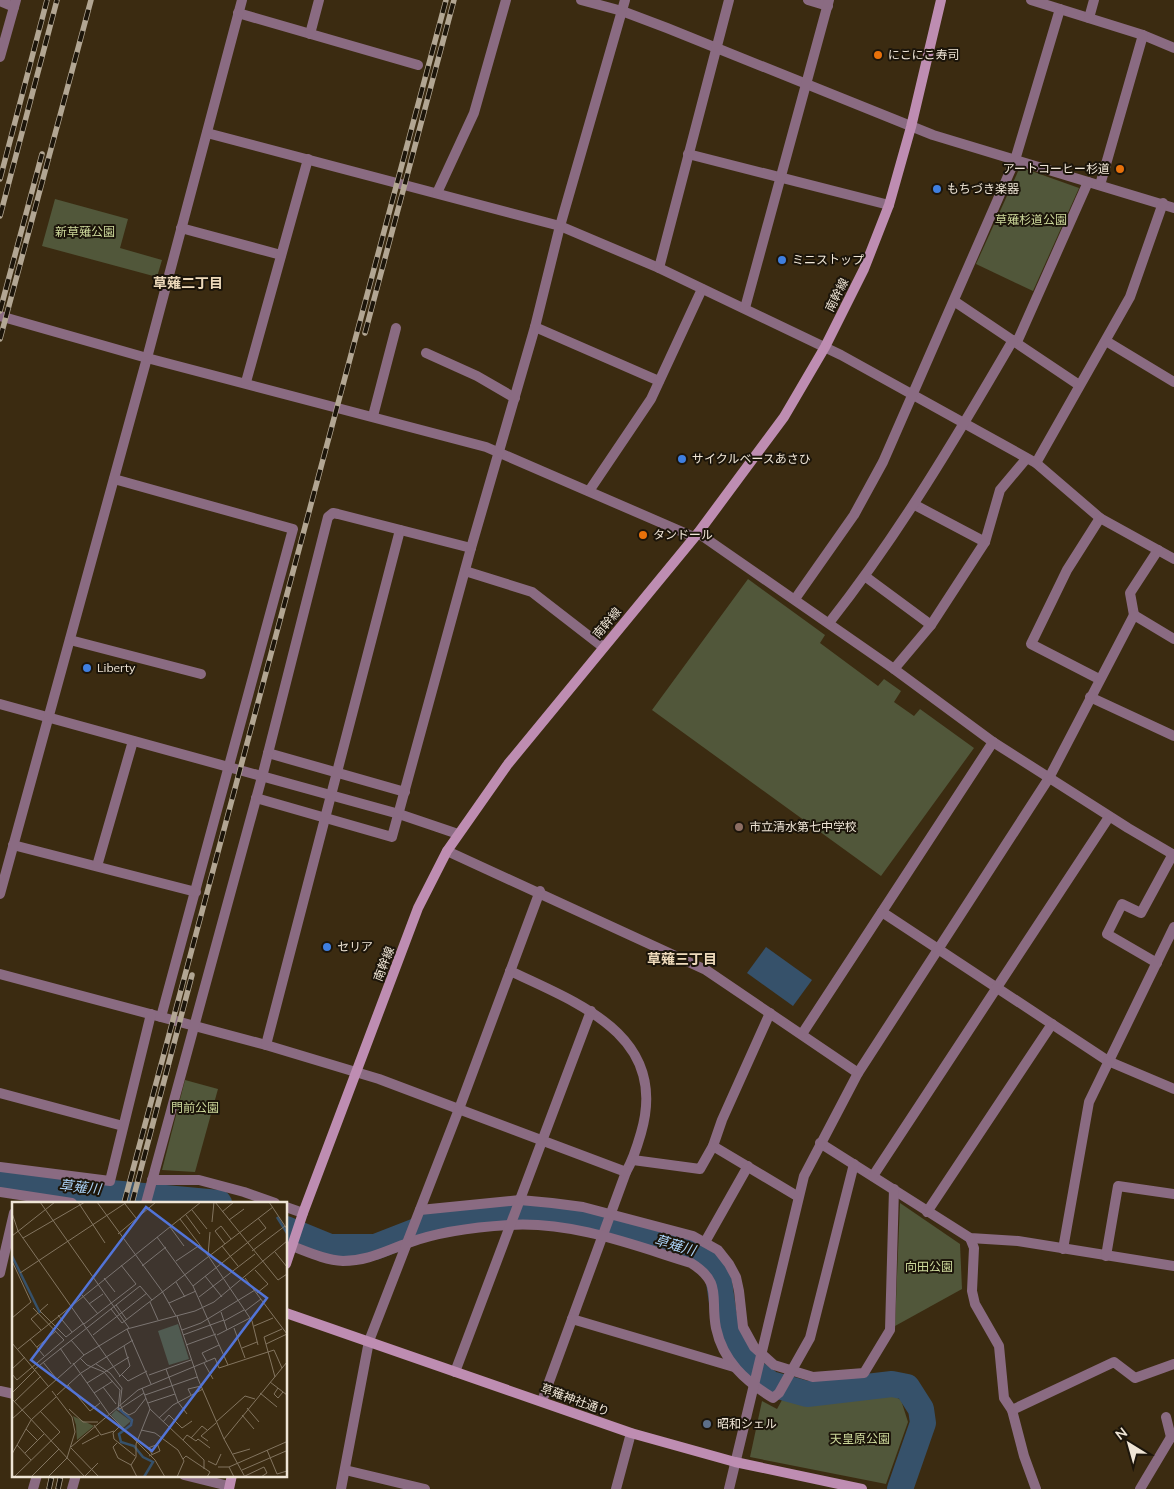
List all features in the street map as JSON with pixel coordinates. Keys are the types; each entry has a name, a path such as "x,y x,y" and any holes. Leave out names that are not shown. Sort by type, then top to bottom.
{"main road":[{"name":"南幹線","path":"288,1258 301,1218 418,908 458,834 508,764 696,535 784,417 825,347 864,269 889,205 911,127 941,0"},
{"name":"草薙神社通り","path":"288,1314 369,1340 631,1433 735,1462 861,1489"}],"street":[{"path":"0,894 147,358 242,0"},
{"path":"310,34 319,0"},
{"path":"437,193 474,113 506,0"},
{"path":"581,0 603,3 911,127 1015,160 1163,203 1174,208"},
{"path":"256,798 392,837 471,548 535,327 560,226 625,0"},
{"path":"659,268 729,0"},
{"path":"745,308 782,178 828,3 808,0"},
{"path":"1031,0 1143,35 1174,48"},
{"path":"1089,18 1094,0"},
{"path":"0,1 15,3 0,57"},
{"path":"795,599 854,515 883,462 1015,160 1060,9"},
{"path":"238,13 418,65"},
{"path":"1100,185 1143,35"},
{"path":"207,133 560,226 659,268 825,347 913,394 964,425 1031,461 1100,518 1174,559"},
{"path":"688,154 889,205"},
{"path":"246,382 308,159"},
{"path":"829,623 866,577 915,505 1015,341 1088,182"},
{"path":"894,669 931,625 985,542 1000,490 1031,461 1106,341 1130,297 1163,203"},
{"path":"181,228 281,255"},
{"path":"589,491 651,399 702,288"},
{"path":"954,301 1079,385"},
{"path":"0,316 147,358 246,382 499,452 696,535 795,599 993,742 1110,817 1174,854 1141,913 1122,904 1106,934 1156,963"},
{"path":"535,327 659,381"},
{"path":"373,416 396,328"},
{"path":"1106,341 1174,382"},
{"path":"426,354 478,376 515,398"},
{"path":"0,1167 110,1181 156,1016 196,892 292,529 114,479"},
{"path":"915,505 985,542"},
{"path":"146,1202 262,777 328,517 333,513 338,514 471,548"},
{"path":"1099,679 1031,644 1068,570 1100,518"},
{"path":"266,1045 400,530"},
{"path":"729,1489 798,1196 820,1143 858,1073 1049,778 1134,615 1130,593 1158,550"},
{"path":"465,570 532,592 604,647"},
{"path":"866,577 931,625"},
{"path":"1134,615 1174,640"},
{"path":"70,640 201,674"},
{"path":"1090,697 1174,736"},
{"path":"0,704 399,814 458,834"},
{"path":"97,866 133,741"},
{"path":"802,1034 993,742"},
{"path":"268,753 405,792"},
{"path":"874,1176 997,986 1110,817"},
{"path":"13,845 196,892"},
{"path":"448,851 694,964 858,1073"},
{"path":"341,1489 369,1340 459,1109 540,892"},
{"path":"882,912 997,986 1108,1061 1174,1090"},
{"path":"1063,1249 1089,1102 1174,927"},
{"path":"510,971 591,1011 623,1039 641,1068 647,1084 646,1116 633,1160 626,1172 542,1401"},
{"path":"0,974 266,1045 357,1073 626,1172"},
{"path":"455,1372 591,1011"},
{"path":"633,1160 700,1169 713,1146 722,1120 770,1013"},
{"path":"927,1212 1052,1024"},
{"path":"0,1093 124,1126"},
{"path":"820,1143 970,1238 1018,1241 1174,1266"},
{"path":"713,1146 798,1196"},
{"path":"292,1245 322,1257 342,1260 366,1259 407,1243 442,1234 511,1225 578,1230 691,1263 700,1269 713,1285 716,1328 723,1347 734,1367 753,1386 773,1398 779,1393 792,1372 810,1338 854,1164"},
{"path":"705,1242 748,1166"},
{"path":"151,1182 199,1180 272,1202"},
{"path":"1106,1256 1118,1186 1174,1194"},
{"path":"420,1210 520,1200 583,1207 693,1236 718,1250 736,1276 743,1327 748,1338 761,1354 774,1366 813,1377 864,1373 890,1330 894,1189"},
{"path":"0,1192 17,1199 58,1202"},
{"path":"288,1208 301,1218"},
{"path":"0,1273 12,1221"},
{"path":"970,1238 974,1248 972,1291 975,1304 999,1346 1004,1398 1012,1410 1024,1456 1036,1489"},
{"path":"572,1319 734,1367"},
{"path":"1012,1410 1114,1362 1135,1378 1174,1364"},
{"path":"1140,1489 1173,1437 1166,1417"},
{"path":"616,1489 631,1433"},
{"path":"345,1470 425,1489"},
{"path":"33,1489 37,1476"},
{"path":"72,1489 76,1476"},
{"path":"190,1476 230,1483"}],"green space":[{"name":"草薙杉道公園","path":"1020,167 1079,188 1033,291 976,264"},
{"name":"新草薙公園","path":"55,199 128,219 120,248 162,260 157,277 42,246"},
{"path":"748,579 825,635 820,643 878,686 884,679 901,691 894,702 914,716 920,709 974,748 881,876 652,710"},
{"name":"門前公園","path":"185,1080 218,1089 195,1172 162,1170"},
{"name":"向田公園","path":"900,1203 960,1244 962,1289 895,1326"},
{"name":"天皇原公園","path":"894,1396 901,1400 908,1422 886,1484 750,1457 762,1401 777,1409 782,1400 814,1404"}],"water":[{"path":"766,947 812,980 793,1006 747,973"}],"waterway":[{"name":"草薙川","path":"0,1178 111,1193 208,1202"},
{"name":"草薙川","path":"288,1230 330,1247 375,1247 434,1224 501,1213 571,1216 700,1252 717,1268 724,1316 734,1341 754,1372 771,1384 807,1394 892,1384 907,1387 921,1409 923,1423 900,1489"}],"railway":[{"path":"0,179 47,0"},
{"path":"0,216 57,0"},
{"path":"0,339 91,0"},
{"path":"124,1202 446,0"},
{"path":"365,333 454,0"},
{"path":"0,311 42,154"},
{"path":"132,1202 192,975"},
{"path":"49,1489 52,1476"},
{"path":"58,1489 61,1476"}],"place":[{"name":"にこにこ寿司","path":"878,55"},
{"name":"アートコーヒー杉道","path":"1120,169"},
{"name":"もちづき楽器","path":"937,189"},
{"name":"ミニストップ","path":"782,260"},
{"name":"サイクルベースあさひ","path":"682,459"},
{"name":"タンドール","path":"643,535"},
{"name":"Liberty","path":"87,668"},
{"name":"市立清水第七中学校","path":"739,827"},
{"name":"セリア","path":"327,947"},
{"name":"昭和シェル","path":"707,1424"}],"district":[{"name":"草薙二丁目","path":"188,283"},
{"name":"草薙三丁目","path":"682,959"}]}
